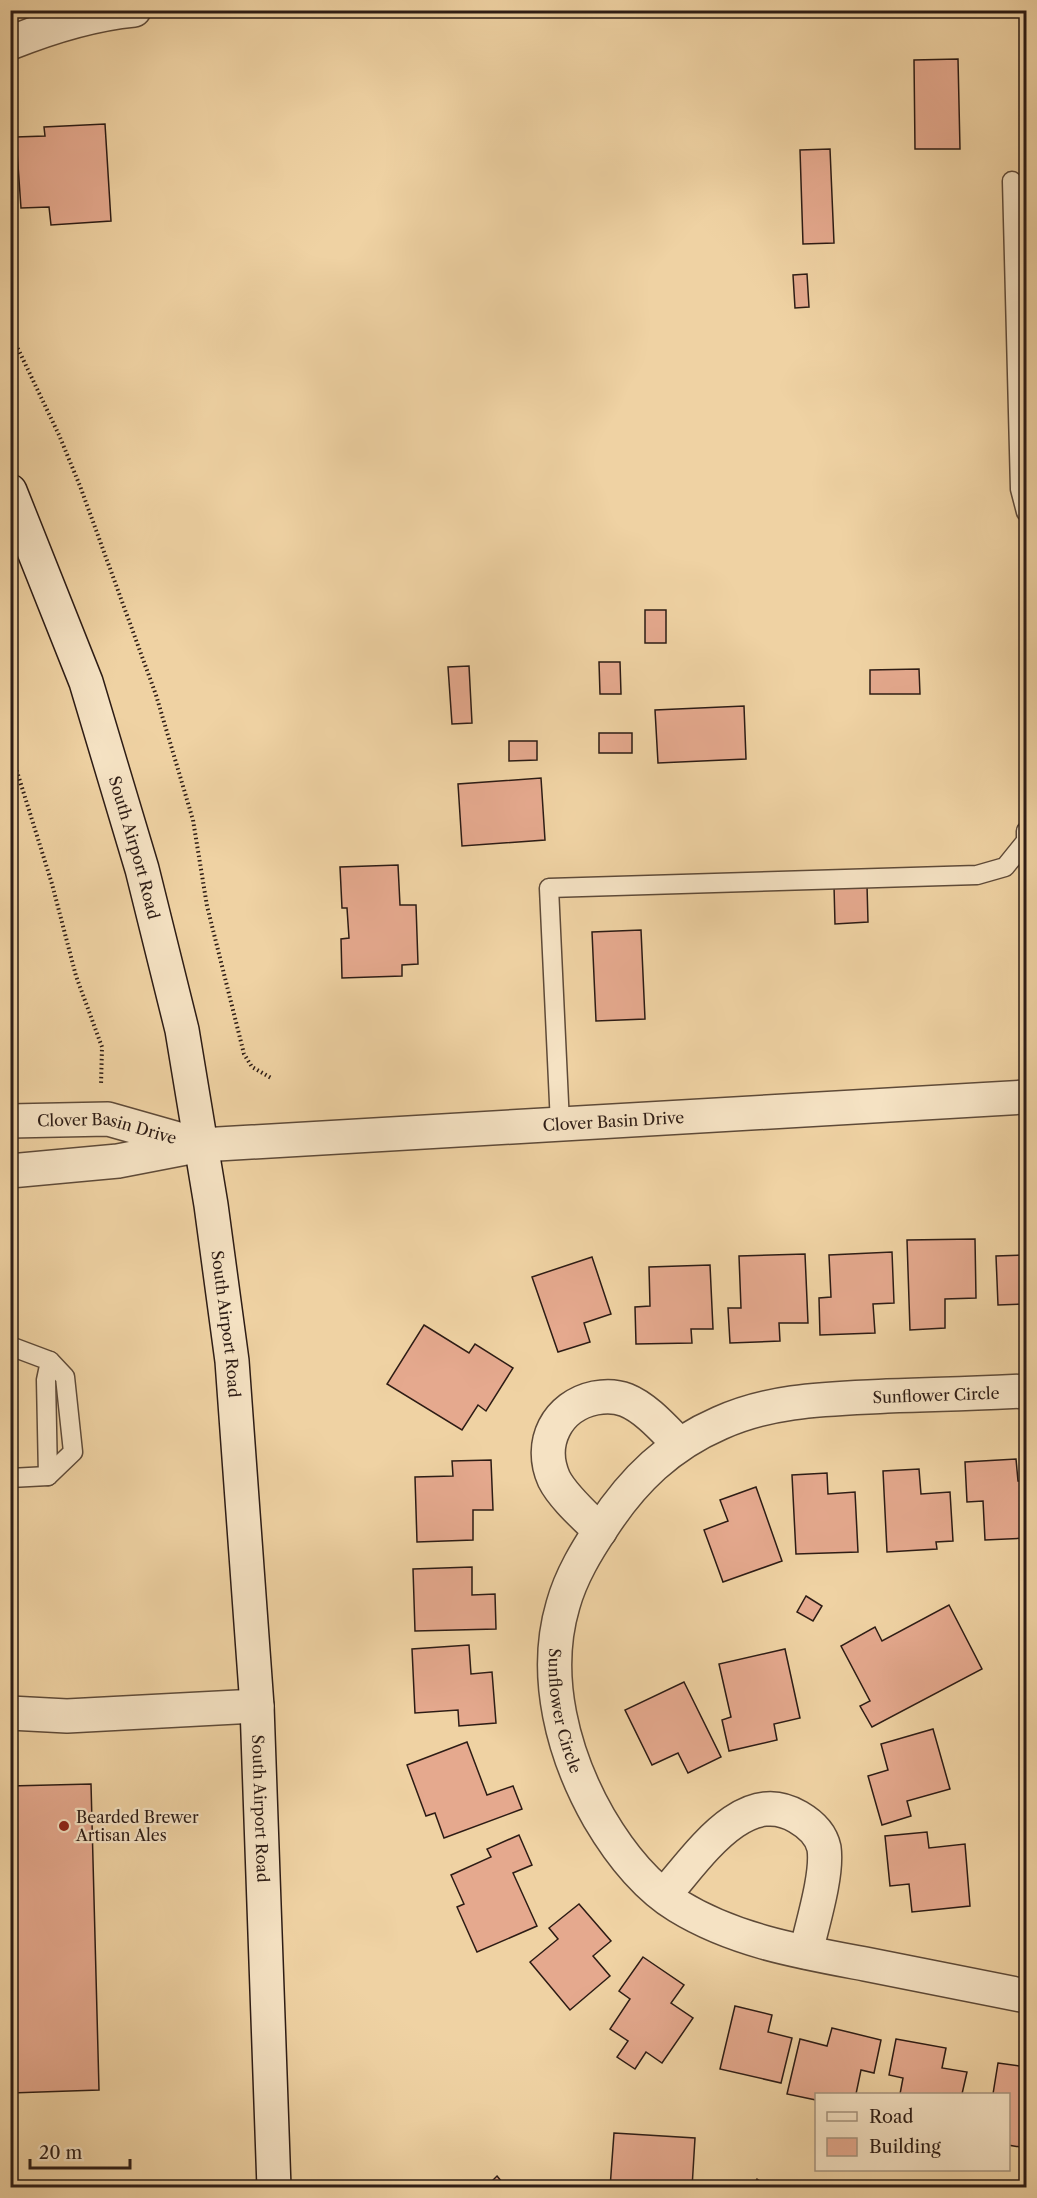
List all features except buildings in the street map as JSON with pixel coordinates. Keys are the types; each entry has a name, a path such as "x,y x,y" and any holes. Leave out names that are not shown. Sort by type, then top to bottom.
{"street":[{"path":"10,43 68,24 134,10"},
{"name":"South Airport Road","path":"10,491 86,682 142,869 182,1030 201,1145 232,1361 257,1706 274,2187"},
{"name":"Clover Basin Drive","path":"10,1171 118,1161 201,1145 1026,1097"},
{"name":"Clover Basin Drive","path":"10,1121 108,1119 201,1145"},
{"name":"Sunflower Circle","path":"1026,1391 786,1402 754,1409 679,1444 663,1456 631,1488 600,1531 573,1579 560,1618 556,1645 556,1684 559,1709 570,1755 591,1803 626,1858 641,1876 675,1904 711,1924 754,1940 1026,1996"},
{"path":"600,1531 559,1488 553,1477 549,1459 549,1443 552,1430 559,1419 574,1406 588,1400 609,1396 623,1398 635,1404 679,1444"},
{"path":"10,1713 67,1716 257,1706"},
{"path":"664,1895 718,1834 737,1819 751,1811 764,1809 788,1812 812,1827 820,1837 824,1848 823,1871 806,1952"}],"lane":[{"path":"1012,181 1020,489 1026,512"},
{"path":"560,1124 549,888 977,875 1005,867 1026,841 1026,831"},
{"path":"10,1346 50,1361 65,1377 73,1452 48,1476 10,1478"},
{"path":"48,1476 46,1380 50,1361"}],"path":[{"path":"10,332 44,401 80,486 156,695 189,806 207,906 243,1054 252,1067 272,1077"},
{"path":"10,750 52,884 76,976 102,1047 100,1085"}],"place":[{"name":"Bearded Brewer Artisan Ales","path":"64,1826"}]}
